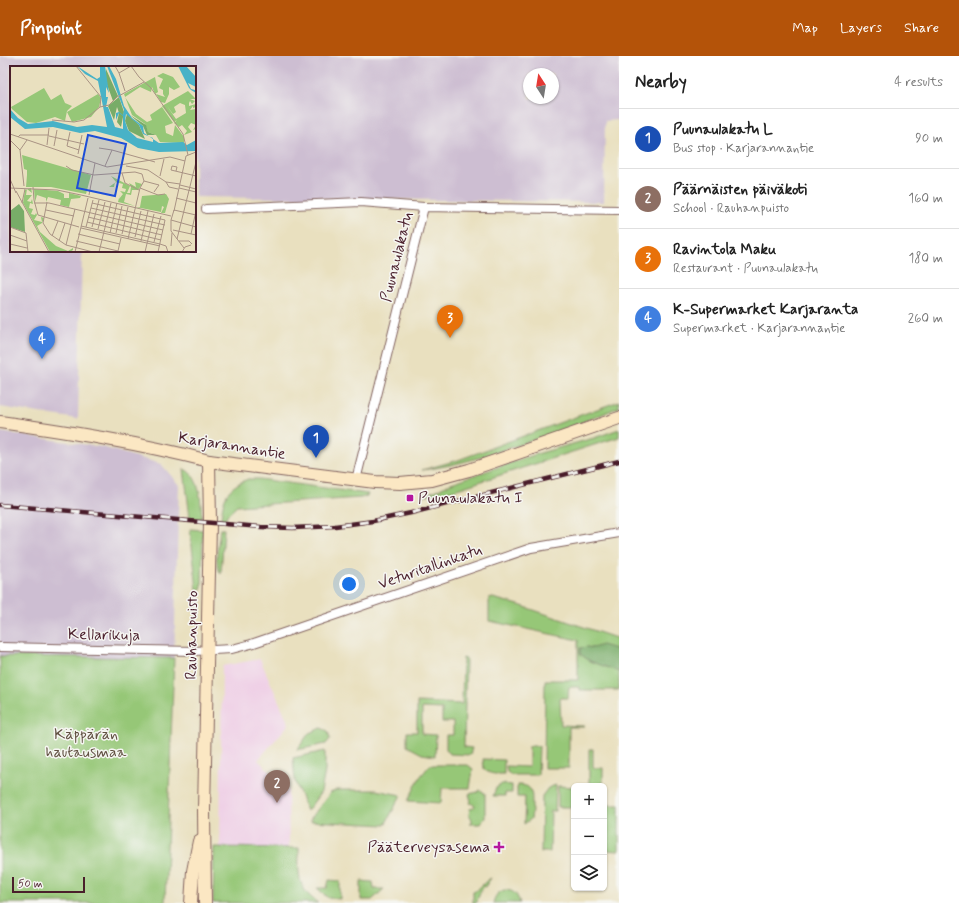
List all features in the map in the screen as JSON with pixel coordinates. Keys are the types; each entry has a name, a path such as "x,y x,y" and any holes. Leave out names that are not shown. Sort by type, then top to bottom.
{"main road":[{"name":"Karjarannantie","path":"0,422 105,438 184,454 209,461 356,480 400,483 432,480 469,470 619,418"},
{"name":"Rauhanpuisto","path":"205,903 204,810 210,523 209,461"},
{"name":"Rauhanpuisto","path":"191,903 193,871 204,810"}],"street":[{"path":"206,209 361,202 424,207"},
{"name":"Puunaulakatu","path":"356,480 424,207 619,210"},
{"name":"Veturitallinkatu","path":"207,650 232,649 251,644 531,548 619,533"},
{"name":"Kellarikuja","path":"0,647 207,650"}],"shaded area":[{"path":"0,56 619,56 619,120 605,121 604,202 196,197 196,66 10,66 10,252 82,252 78,419 0,407"},
{"path":"0,432 102,447 161,464 179,485 174,658 0,656"},
{"path":"260,659 289,724 258,760 288,789 289,848 220,847 222,666"}],"green space":[{"path":"619,401 619,407 539,438 496,453 467,461 422,470 458,460"},
{"path":"619,429 619,437 454,490 437,494 422,495 440,489 451,483 540,453 594,438"},
{"path":"184,469 190,473 197,484 202,519 190,518"},
{"path":"248,479 259,479 368,494 367,496 361,498 237,506 227,515 225,520 221,520 223,505 227,494 235,486"},
{"path":"190,529 203,530 202,587 201,589 197,590"},
{"path":"220,529 224,529 221,574 217,565"},
{"path":"489,597 519,605 619,639 619,690 580,690 580,687 569,687 568,698 560,698 561,725 585,726 569,727 569,768 544,768 545,680 578,680 578,640 489,621"},
{"path":"602,645 619,650 619,672 590,661 580,654 580,648 593,648"},
{"name":"Käppärän hautausmaa","path":"0,656 174,658 165,903 0,903"},
{"path":"463,658 466,658 464,747 472,748 470,755 450,754 446,749 446,735 453,735 453,722 442,722 442,709 422,708 422,734 436,735 435,756 422,754 407,746 407,732 417,732 417,702 462,704"},
{"path":"321,728 328,731 330,739 326,744 297,750 309,733"},
{"path":"529,746 539,746 538,775 511,775 507,772 506,766 529,767"},
{"path":"589,749 593,749 593,768 603,768 603,783 589,783"},
{"path":"325,751 325,771 321,792 307,811 295,781 293,758"},
{"path":"483,759 504,760 504,774 493,774 486,771 484,769"},
{"path":"430,765 468,765 473,769 470,788 442,788 441,803 408,801 420,777"},
{"path":"502,784 512,785 512,793 505,793 505,796 493,796 496,788"},
{"path":"517,785 528,787 532,794 531,819 524,824 525,797 517,797"},
{"path":"556,785 555,811 551,811 550,852 541,852 542,796 548,788"},
{"path":"558,786 571,787 571,807 558,807"},
{"path":"337,790 376,790 401,795 385,825 311,821 311,818 330,793"},
{"path":"479,790 485,793 485,818 480,824 470,824 472,820 470,809 475,805 470,803 471,801 469,794 478,792"},
{"path":"607,805 619,805 619,851 607,850"},
{"path":"214,847 299,848 299,872 302,885 305,891 318,903 213,903"},
{"path":"491,878 485,887 483,886 476,903 473,903 473,892"},
{"path":"329,880 340,881 340,899 328,898 317,888 327,888"},
{"path":"361,881 373,882 374,889 384,889 372,900 361,900"},
{"path":"504,890 515,893 520,903 493,903 497,895"}],"railway":[{"path":"0,505 261,527 293,528 335,526 373,521 411,513 619,461"}],"place":[{"name":"Ravintola Maku","path":"450,338"},
{"name":"K-Supermarket Karjaranta","path":"42,359"},
{"name":"Puunaulakatu L","path":"316,458"},
{"name":"Puunaulakatu I","path":"410,498"},
{"name":"Päärnäisten päiväkoti","path":"277,803"},
{"name":"Pääterveysasema","path":"499,847"}]}
